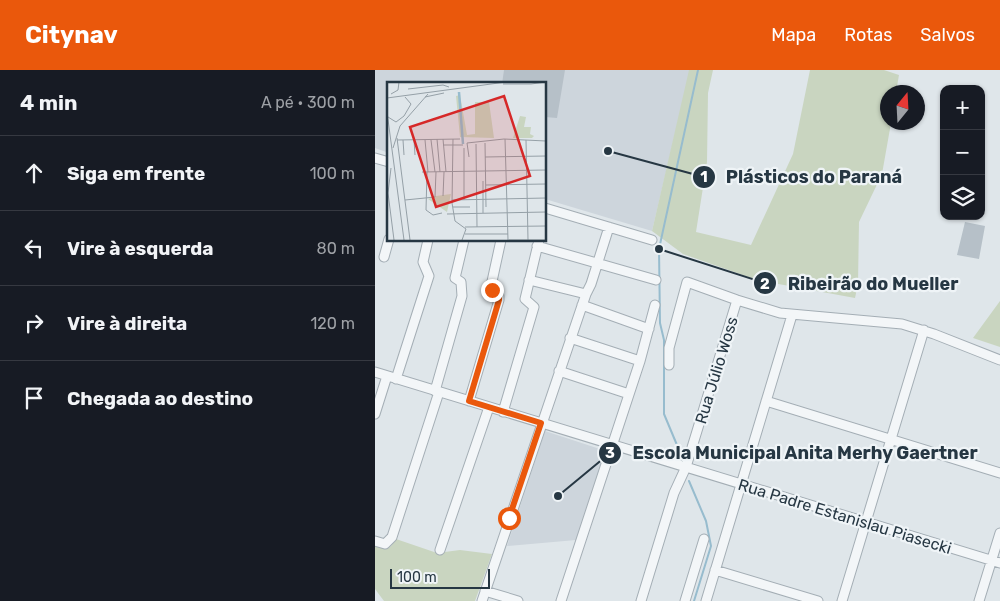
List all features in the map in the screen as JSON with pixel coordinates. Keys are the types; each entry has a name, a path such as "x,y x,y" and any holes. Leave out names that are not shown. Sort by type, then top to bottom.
{"street":[{"path":"546,210 652,240"},
{"path":"482,601 609,227"},
{"path":"384,257 388,241"},
{"path":"375,414 392,377 429,276 423,262 427,241"},
{"path":"375,541 382,544 388,543 391,537 437,391 461,302 461,282 455,278 464,241"},
{"path":"469,401 499,300 499,296 492,290 491,286 501,241"},
{"path":"503,412 534,307 525,299 538,243 597,264 656,280"},
{"path":"529,280 585,294"},
{"path":"669,364 669,348 687,282 771,311 792,315 893,322 924,330 1000,360"},
{"name":"Rua Júlio Woss","path":"641,601 671,503 686,467 737,300"},
{"path":"561,601 640,362 655,304"},
{"path":"582,305 649,329"},
{"path":"706,601 792,315"},
{"path":"843,601 924,330"},
{"path":"570,338 640,362"},
{"path":"559,371 629,394"},
{"name":"Rua Padre Estanislau Piasecki","path":"375,372 996,562"},
{"path":"766,401 1000,472"},
{"path":"440,550 489,407"},
{"path":"979,601 996,562 1000,532"},
{"path":"685,601 704,539"},
{"path":"715,570 818,601"},
{"path":"485,591 518,601"}],"shaded area":[{"path":"375,70 690,70 652,231 546,199 546,82 387,82 387,152 375,148"},
{"path":"545,431 606,451 576,540 507,546"}],"green space":[{"path":"689,70 713,70 708,93 707,162 696,232 751,245 793,154 810,70 884,70 899,75 897,85 880,85 880,130 890,130 882,174 859,222 858,284 855,298 757,280 683,254 652,231"},
{"path":"1000,301 1000,347 973,338"},
{"path":"396,539 437,553 460,550 492,554 475,601 384,601 375,589 375,545 387,549"}],"building":[{"path":"504,70 565,70 557,118 546,117 546,82 502,82"},
{"path":"965,222 985,226 979,259 957,255"}],"waterway":[{"path":"682,457 664,414 664,340 660,323 659,249 698,70"},
{"path":"689,481 706,521 711,546 694,601"}],"place":[{"name":"Plásticos do Paraná","path":"608,151"},
{"name":"Ribeirão do Mueller","path":"659,249"},
{"name":"Escola Municipal Anita Merhy Gaertner","path":"558,496"}],"route":[{"path":"492,290 499,296 499,300 469,401 541,423 509,518"}]}
